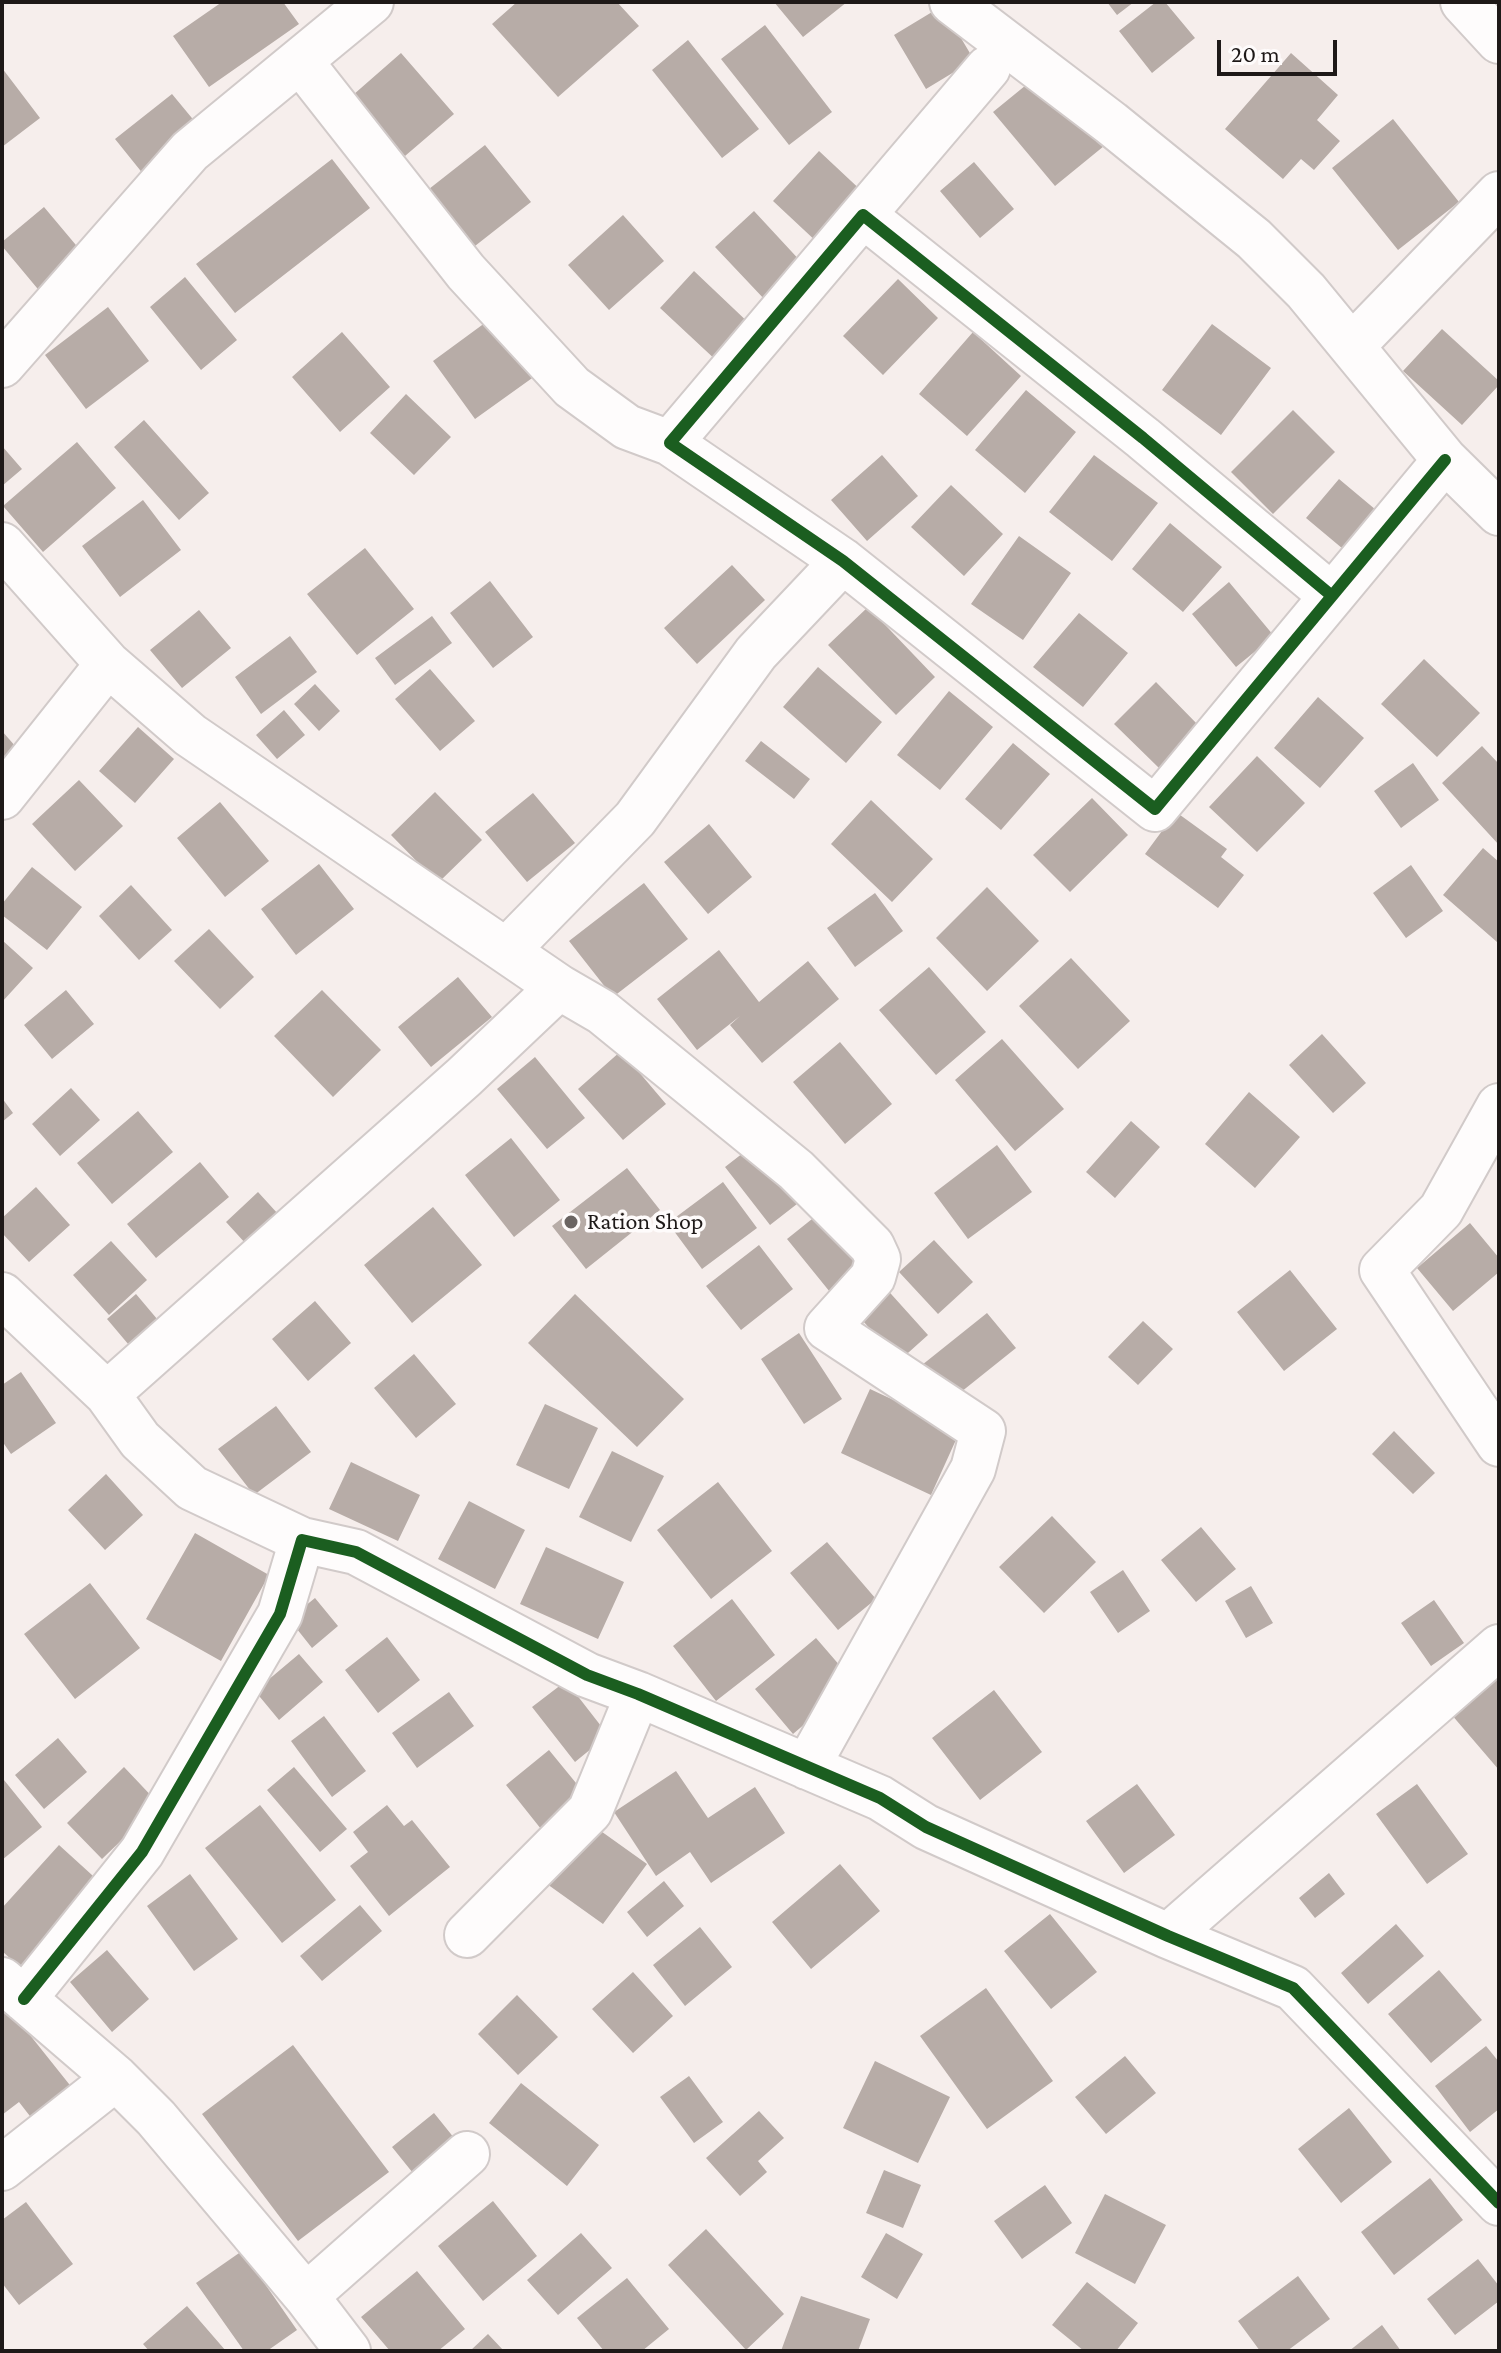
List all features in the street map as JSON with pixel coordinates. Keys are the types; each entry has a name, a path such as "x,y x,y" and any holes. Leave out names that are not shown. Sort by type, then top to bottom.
{"street":[{"path":"952,2 1111,123 1254,239 1306,291 1445,460 1499,513"},
{"path":"1463,2 1499,41"},
{"path":"2,365 190,151 367,3"},
{"path":"300,61 466,272 572,387 627,427 670,443 843,561 1155,809 1445,460"},
{"path":"670,443 988,68"},
{"path":"1352,346 1499,194"},
{"path":"863,215 1143,438 1332,596"},
{"path":"2,545 108,664 190,735 559,987 602,1012 784,1160 872,1246 878,1259 873,1277 827,1328 983,1431 973,1469 807,1767"},
{"path":"507,950 635,819 756,653 843,561"},
{"path":"2,797 108,664"},
{"path":"107,1394 464,1077 559,987"},
{"path":"1499,1106 1441,1210 1382,1270 1499,1444"},
{"path":"2,1295 107,1394 140,1440 192,1488 302,1540 356,1552 587,1675 880,1798 926,1827 1168,1936 1293,1988 1499,2203"},
{"path":"302,1540 280,1614 142,1852 13,1990 116,2078 156,2118 306,2296 348,2351"},
{"path":"1168,1936 1499,1647"},
{"path":"467,1935 590,1811 638,1694"},
{"path":"2,2168 116,2078"},
{"path":"306,2296 467,2154"}],"building":[{"path":"222,2 283,2 299,24 209,87 173,36"},
{"path":"517,2 617,2 639,26 558,97 492,24"},
{"path":"774,2 847,2 803,37"},
{"path":"1107,2 1134,2 1117,15"},
{"path":"1156,2 1165,2 1195,38 1152,73 1119,31"},
{"path":"942,6 974,60 926,89 894,35"},
{"path":"765,25 832,112 789,145 721,59"},
{"path":"688,40 759,129 722,158 652,70"},
{"path":"401,53 454,114 405,156 353,95"},
{"path":"1291,53 1338,95 1317,120 1340,141 1314,170 1301,159 1283,179 1225,129"},
{"path":"2,68 40,118 2,147"},
{"path":"1042,72 1104,146 1055,186 993,112"},
{"path":"172,94 201,129 144,175 115,139"},
{"path":"1393,119 1459,202 1398,250 1332,168"},
{"path":"485,145 531,202 475,246 429,189"},
{"path":"819,151 866,195 819,244 773,201"},
{"path":"332,159 370,208 235,313 196,264"},
{"path":"974,162 1014,209 980,238 940,191"},
{"path":"44,207 86,257 42,294 2,246 2,242"},
{"path":"754,211 804,265 766,301 715,247"},
{"path":"623,215 664,261 609,310 568,265"},
{"path":"694,271 753,327 719,363 660,308"},
{"path":"185,277 237,340 201,370 150,307"},
{"path":"898,279 938,318 883,375 843,336"},
{"path":"108,307 149,361 86,409 45,355"},
{"path":"493,317 535,376 475,419 433,361"},
{"path":"1212,324 1271,368 1221,435 1162,390"},
{"path":"1442,329 1499,381 1499,385 1462,425 1403,371"},
{"path":"342,332 390,387 340,432 292,377"},
{"path":"973,332 1021,376 967,436 919,394"},
{"path":"1026,390 1076,432 1025,493 975,450"},
{"path":"406,394 451,437 414,475 370,433"},
{"path":"1293,410 1335,452 1273,514 1231,472"},
{"path":"144,420 209,493 179,520 114,447"},
{"path":"77,442 116,488 43,552 3,506"},
{"path":"2,446 22,469 2,486"},
{"path":"882,455 918,496 867,541 831,500"},
{"path":"1094,455 1158,503 1112,561 1049,512"},
{"path":"1339,479 1382,515 1349,554 1306,518"},
{"path":"951,485 1003,534 964,576 911,527"},
{"path":"143,500 181,550 120,597 82,546"},
{"path":"1170,523 1222,567 1183,612 1132,569"},
{"path":"1019,536 1071,573 1023,640 971,604"},
{"path":"365,548 414,609 357,655 307,594"},
{"path":"732,565 765,600 697,664 664,628"},
{"path":"490,581 533,637 493,668 450,613"},
{"path":"1229,582 1274,636 1236,667 1192,614"},
{"path":"868,607 935,677 896,715 828,645"},
{"path":"199,610 231,648 182,688 150,650"},
{"path":"1079,613 1128,653 1083,707 1033,667"},
{"path":"432,616 452,643 395,685 375,658"},
{"path":"290,636 317,672 261,714 235,677"},
{"path":"1424,659 1480,713 1437,757 1381,704"},
{"path":"818,667 882,722 846,763 783,707"},
{"path":"430,669 475,721 440,751 395,699"},
{"path":"1156,682 1200,727 1159,768 1114,724"},
{"path":"315,684 340,711 319,731 294,704"},
{"path":"949,691 993,727 940,790 897,755"},
{"path":"1318,697 1364,738 1320,788 1274,748"},
{"path":"284,710 305,735 277,759 256,735"},
{"path":"138,727 174,759 135,803 99,771"},
{"path":"2,731 23,755 2,773"},
{"path":"761,741 810,779 794,799 745,761"},
{"path":"1013,743 1050,774 1001,830 965,799"},
{"path":"1482,746 1499,764 1499,845 1442,783"},
{"path":"1257,756 1305,803 1257,852 1209,807"},
{"path":"1413,763 1439,800 1401,828 1374,791"},
{"path":"79,780 123,826 75,871 32,824"},
{"path":"435,792 482,840 438,883 391,835"},
{"path":"533,793 575,843 527,882 485,832"},
{"path":"1092,798 1128,835 1070,892 1033,855"},
{"path":"871,800 933,859 892,902 831,844"},
{"path":"220,802 269,861 225,897 177,838"},
{"path":"1176,812 1227,849 1221,857 1244,875 1218,908 1145,854"},
{"path":"709,824 752,877 708,914 664,862"},
{"path":"1483,848 1499,862 1497,942 1443,895"},
{"path":"319,864 354,909 296,955 261,909"},
{"path":"1411,865 1443,911 1406,938 1373,893"},
{"path":"32,867 82,907 47,950 2,915 2,904"},
{"path":"644,883 688,939 613,997 569,941"},
{"path":"131,885 172,930 139,960 99,916"},
{"path":"987,887 1039,941 987,991 936,938"},
{"path":"875,893 903,931 855,967 827,928"},
{"path":"209,929 254,977 220,1009 174,961"},
{"path":"2,940 33,968 2,1002"},
{"path":"719,950 759,1002 808,961 839,999 762,1063 730,1025 740,1016 697,1050 657,999"},
{"path":"1071,958 1130,1021 1078,1069 1019,1006"},
{"path":"929,967 986,1032 936,1075 879,1010"},
{"path":"458,977 492,1017 431,1067 398,1027"},
{"path":"66,990 94,1024 52,1059 24,1025"},
{"path":"322,990 381,1050 333,1097 274,1036"},
{"path":"1322,1034 1366,1083 1333,1113 1289,1065"},
{"path":"1002,1039 1064,1109 1015,1151 955,1080"},
{"path":"840,1042 892,1104 845,1144 793,1082"},
{"path":"621,1051 666,1104 623,1140 578,1089"},
{"path":"535,1057 585,1118 547,1149 497,1089"},
{"path":"71,1088 100,1120 60,1156 32,1124"},
{"path":"1249,1092 1300,1137 1255,1188 1205,1144"},
{"path":"2,1098 13,1113 2,1122"},
{"path":"138,1111 173,1152 112,1204 77,1163"},
{"path":"1131,1121 1160,1147 1115,1198 1086,1172"},
{"path":"511,1138 560,1200 514,1237 465,1175"},
{"path":"997,1145 1032,1192 968,1239 934,1193"},
{"path":"752,1146 797,1204 770,1225 725,1167"},
{"path":"200,1162 229,1197 156,1258 127,1224"},
{"path":"627,1168 660,1210 586,1269 552,1226"},
{"path":"723,1182 757,1228 702,1269 668,1223"},
{"path":"36,1187 70,1225 29,1262 2,1233 2,1218"},
{"path":"258,1192 289,1226 257,1256 226,1222"},
{"path":"433,1207 482,1265 412,1323 364,1265"},
{"path":"822,1211 869,1268 834,1297 787,1239"},
{"path":"1470,1223 1499,1258 1499,1272 1453,1311 1417,1268"},
{"path":"934,1240 973,1282 938,1314 899,1272"},
{"path":"111,1241 147,1280 109,1315 73,1275"},
{"path":"759,1245 793,1289 741,1330 706,1286"},
{"path":"1290,1270 1337,1329 1284,1371 1237,1312"},
{"path":"883,1285 928,1335 899,1361 854,1311"},
{"path":"136,1294 163,1326 134,1351 107,1319"},
{"path":"575,1294 684,1399 637,1447 528,1343"},
{"path":"315,1301 351,1343 308,1381 272,1339"},
{"path":"987,1313 1016,1348 951,1400 922,1365"},
{"path":"1143,1321 1173,1349 1138,1385 1108,1357"},
{"path":"799,1333 842,1399 804,1424 761,1359"},
{"path":"414,1354 456,1404 416,1438 374,1388"},
{"path":"21,1372 56,1423 11,1454 2,1441 2,1385"},
{"path":"870,1389 960,1431 931,1495 841,1453"},
{"path":"545,1404 598,1428 569,1489 516,1465"},
{"path":"276,1406 311,1452 254,1495 218,1449"},
{"path":"1394,1431 1435,1473 1413,1494 1372,1454"},
{"path":"612,1451 664,1476 631,1542 579,1517"},
{"path":"351,1462 420,1495 398,1541 329,1509"},
{"path":"106,1474 143,1515 105,1550 68,1510"},
{"path":"718,1482 772,1551 711,1599 657,1530"},
{"path":"469,1501 525,1530 495,1589 438,1559"},
{"path":"1052,1516 1096,1562 1044,1613 999,1567"},
{"path":"1201,1527 1236,1569 1196,1602 1161,1560"},
{"path":"195,1533 269,1575 221,1661 146,1619"},
{"path":"827,1542 876,1599 838,1630 790,1573"},
{"path":"546,1547 624,1582 598,1639 520,1604"},
{"path":"1123,1570 1150,1611 1118,1633 1090,1592"},
{"path":"90,1583 140,1648 75,1699 24,1634"},
{"path":"1251,1586 1273,1623 1246,1638 1225,1601"},
{"path":"315,1598 338,1626 312,1648 289,1619"},
{"path":"732,1599 775,1655 716,1701 673,1646"},
{"path":"1434,1600 1464,1643 1431,1666 1401,1623"},
{"path":"387,1637 420,1680 378,1713 345,1670"},
{"path":"816,1638 854,1682 793,1734 755,1689"},
{"path":"299,1654 323,1682 279,1720 255,1691"},
{"path":"1499,1673 1499,1770 1451,1714"},
{"path":"566,1681 608,1735 575,1762 532,1707"},
{"path":"994,1690 1042,1752 980,1800 932,1738"},
{"path":"449,1692 474,1726 417,1768 392,1733"},
{"path":"324,1716 366,1771 332,1797 291,1741"},
{"path":"58,1738 87,1772 44,1809 15,1775"},
{"path":"549,1750 585,1794 541,1829 506,1785"},
{"path":"124,1767 159,1804 102,1859 67,1823"},
{"path":"294,1767 347,1829 320,1852 267,1790"},
{"path":"676,1771 708,1818 755,1787 785,1833 711,1883 690,1852 656,1876 614,1812"},
{"path":"2,1781 42,1827 2,1860"},
{"path":"1137,1784 1175,1835 1124,1873 1086,1821"},
{"path":"1417,1784 1468,1854 1427,1884 1376,1814"},
{"path":"260,1805 336,1900 282,1943 205,1848"},
{"path":"387,1805 404,1826 412,1820 450,1867 389,1916 350,1866 368,1852 353,1832"},
{"path":"591,1824 647,1864 603,1924 547,1884"},
{"path":"59,1845 103,1885 24,1971 2,1951 2,1908"},
{"path":"840,1864 880,1911 811,1969 772,1922"},
{"path":"1329,1873 1345,1894 1315,1918 1299,1898"},
{"path":"190,1874 238,1939 194,1971 147,1906"},
{"path":"664,1881 684,1906 647,1937 627,1912"},
{"path":"360,1905 382,1931 322,1981 300,1956"},
{"path":"1050,1914 1097,1972 1051,2009 1004,1951"},
{"path":"1396,1924 1424,1956 1368,2004 1341,1973"},
{"path":"700,1927 732,1967 685,2006 653,1965"},
{"path":"107,1950 149,1999 112,2032 70,1982"},
{"path":"1439,1970 1482,2020 1431,2063 1388,2014"},
{"path":"633,1972 673,2016 633,2053 592,2009"},
{"path":"986,1988 1053,2081 987,2129 920,2036"},
{"path":"517,1995 558,2037 518,2075 478,2034"},
{"path":"2,2000 73,2089 33,2120 19,2102 2,2115"},
{"path":"293,2045 389,2172 298,2241 202,2114"},
{"path":"1486,2046 1499,2062 1499,2109 1470,2132 1435,2086"},
{"path":"1125,2056 1156,2093 1106,2134 1075,2097"},
{"path":"875,2061 950,2097 918,2163 843,2128"},
{"path":"689,2076 723,2122 694,2143 660,2097"},
{"path":"521,2083 599,2145 567,2186 489,2123"},
{"path":"1349,2108 1392,2162 1341,2203 1298,2149"},
{"path":"759,2111 784,2138 758,2161 767,2172 740,2196 706,2158"},
{"path":"434,2113 467,2154 425,2188 392,2147"},
{"path":"884,2170 921,2185 903,2228 866,2213"},
{"path":"1430,2178 1463,2220 1394,2275 1361,2232"},
{"path":"1045,2185 1072,2223 1022,2259 994,2221"},
{"path":"1105,2194 1166,2225 1135,2284 1075,2253"},
{"path":"493,2201 537,2256 483,2301 438,2246"},
{"path":"26,2202 73,2264 19,2305 2,2283 2,2220"},
{"path":"706,2229 784,2314 746,2350 668,2265"},
{"path":"581,2233 612,2268 558,2315 527,2280"},
{"path":"886,2233 923,2254 897,2299 861,2277"},
{"path":"242,2251 297,2330 267,2351 244,2351 196,2283"},
{"path":"1478,2259 1499,2286 1499,2301 1455,2335 1427,2299"},
{"path":"417,2271 465,2329 438,2351 390,2351 361,2317"},
{"path":"1298,2276 1330,2319 1287,2351 1260,2351 1238,2321"},
{"path":"627,2278 669,2329 642,2351 604,2351 577,2318"},
{"path":"1087,2282 1138,2323 1116,2351 1084,2351 1052,2325"},
{"path":"801,2296 870,2319 858,2351 781,2351"},
{"path":"187,2306 226,2351 149,2351 143,2344"},
{"path":"1382,2325 1401,2351 1349,2351"},
{"path":"488,2334 504,2351 470,2351"}],"cycle path":[{"path":"1332,596 1143,438 863,215 670,443 843,561 1155,809 1445,460"},
{"path":"24,1999 142,1852 280,1614 302,1540 356,1552 587,1675 880,1798 926,1827 1168,1936 1293,1988 1499,2203"}],"place":[{"name":"Ration Shop","path":"571,1222"}]}
